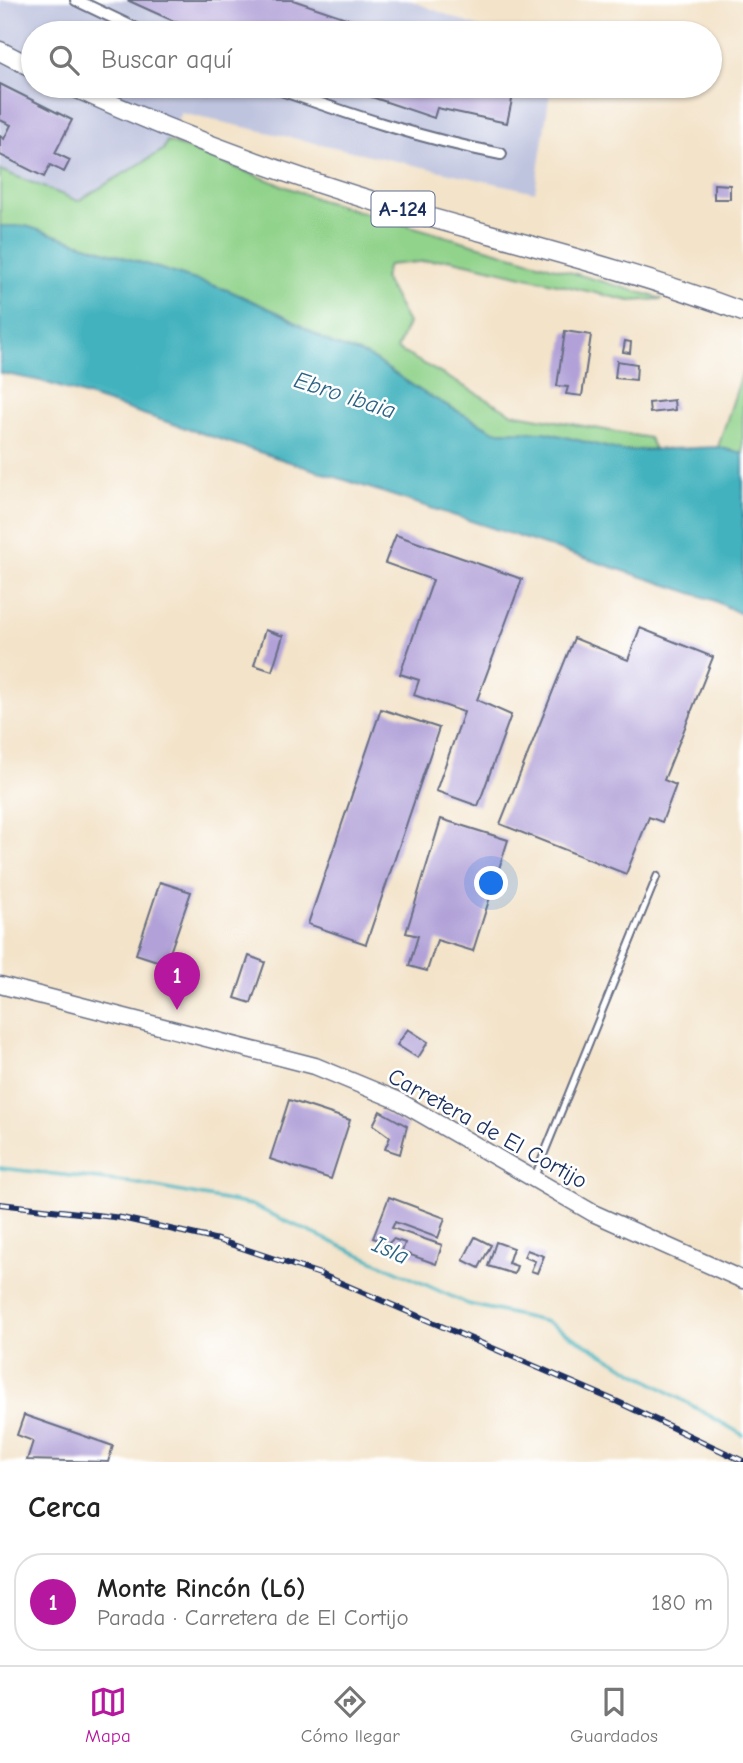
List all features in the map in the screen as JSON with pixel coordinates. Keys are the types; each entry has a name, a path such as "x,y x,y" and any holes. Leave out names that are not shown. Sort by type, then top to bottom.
{"main road":[{"path":"0,51 21,62"},
{"name":"A-124","path":"97,98 161,127 289,174 629,272 743,312"}],"street":[{"path":"76,0 93,4 123,21"},
{"path":"306,98 419,135 501,154"},
{"name":"Carretera de El Cortijo","path":"0,985 315,1066 397,1100 593,1213 743,1280"}],"lane":[{"path":"534,1179 657,876"}],"shaded area":[{"path":"0,0 409,0 463,21 21,21 21,98 549,98 535,192 181,113 163,150 78,201 0,170"}],"green space":[{"path":"167,141 320,200 663,299 630,301 449,259 388,265 384,278 408,323 397,349 512,413 649,438 655,449 622,451 545,432 494,431 424,393 368,356 332,344 281,314 230,291 26,226 0,226 0,170 78,201 163,150"},
{"path":"743,371 743,454 718,447"}],"water":[{"name":"Ebro ibaia","path":"0,226 26,226 230,291 281,314 332,344 368,356 424,393 494,431 545,432 622,451 718,447 743,454 743,615 713,600 41,381 0,373"}],"building":[{"path":"127,0 293,0 355,21 173,21"},
{"path":"0,84 21,94 21,98 28,98 72,120 55,153 70,160 64,172 50,165 44,177 0,155 0,136 4,139 11,125 0,120"},
{"path":"375,98 512,98 507,123 437,108 434,118"},
{"path":"714,184 730,185 730,199 714,199"},
{"path":"565,331 591,335 582,396 566,394 568,387 557,386"},
{"path":"625,341 631,342 630,353 623,352"},
{"path":"617,361 637,364 636,380 615,378"},
{"path":"674,400 675,410 650,413 649,403"},
{"path":"396,535 522,579 477,700 511,715 478,806 436,791 464,712 414,695 419,680 400,674 433,580 385,563"},
{"path":"640,628 713,657 664,780 676,785 662,822 649,817 626,874 500,824 574,638 628,660"},
{"path":"265,630 283,636 272,671 254,665"},
{"path":"381,709 439,728 366,944 308,924"},
{"path":"441,819 508,840 473,951 437,940 427,971 409,966 418,936 406,933"},
{"path":"160,882 191,892 166,964 136,954"},
{"path":"249,956 265,962 251,1003 235,998"},
{"path":"408,1029 428,1042 418,1058 397,1045"},
{"path":"289,1100 350,1120 331,1179 270,1159"},
{"path":"380,1111 407,1126 400,1154 385,1149 390,1137 373,1125"},
{"path":"389,1197 445,1218 438,1238 395,1222 392,1228 442,1245 436,1264 402,1252 405,1243 393,1239 389,1243 373,1238"},
{"path":"475,1237 491,1245 479,1268 463,1260"},
{"path":"496,1242 513,1248 508,1263 517,1266 514,1274 488,1266"},
{"path":"527,1250 544,1256 537,1273 531,1271 535,1261 524,1257"},
{"path":"24,1415 113,1446 108,1462 27,1460 33,1441 17,1435"}],"waterway":[{"name":"Isla","path":"0,1168 134,1183 251,1205 468,1304 547,1322 743,1435"}],"railway":[{"path":"0,1204 122,1218 218,1240 320,1274 618,1402 743,1461"}],"place":[{"name":"Monte Rincón (L6)","path":"177,1010"}]}
